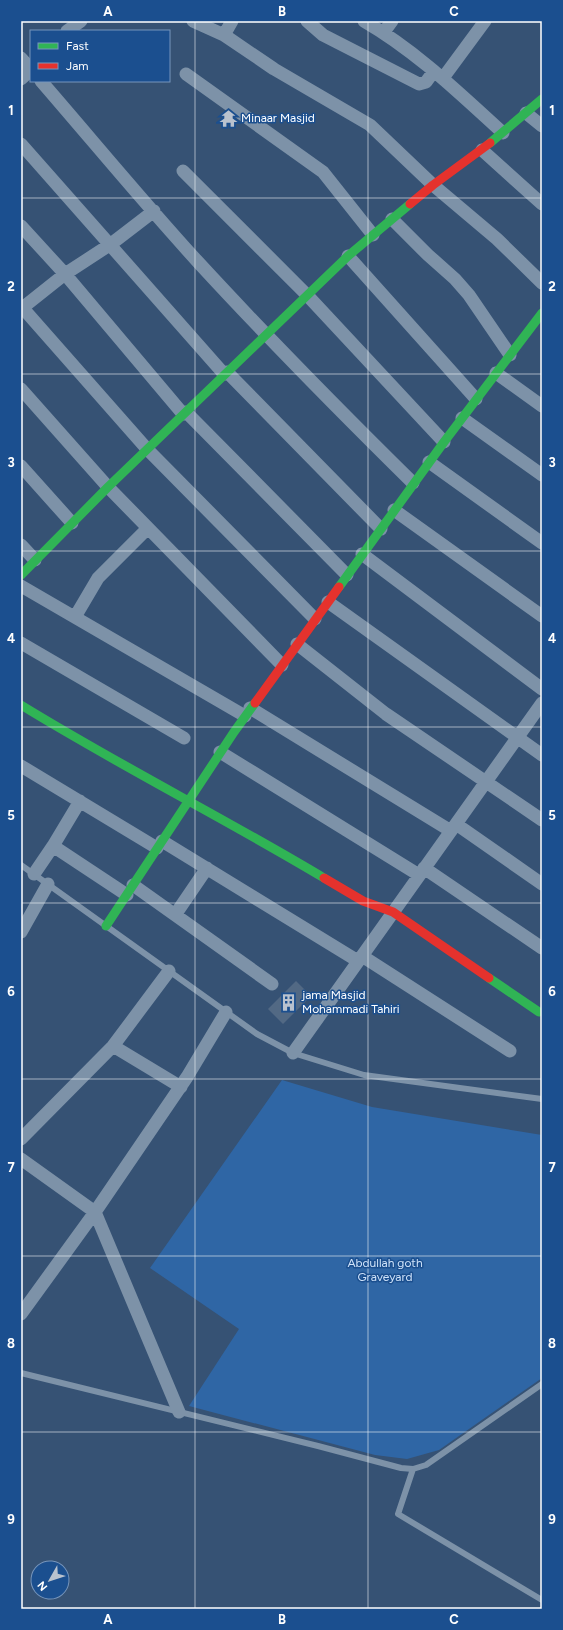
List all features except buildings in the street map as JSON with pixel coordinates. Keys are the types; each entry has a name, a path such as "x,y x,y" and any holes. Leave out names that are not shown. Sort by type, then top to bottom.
{"street":[{"path":"68,30 81,21"},
{"path":"193,21 224,35 274,69 370,125 433,185 497,239 542,283"},
{"path":"224,35 232,21"},
{"path":"307,21 323,35 419,84 438,75 485,21"},
{"path":"364,21 384,32 438,75 503,133"},
{"path":"384,32 392,21"},
{"path":"21,79 28,64"},
{"path":"186,74 323,172 373,235"},
{"path":"42,82 197,260 266,335 324,396 414,483"},
{"path":"21,575 108,487 348,256 433,185 482,150 542,99"},
{"path":"526,113 542,126"},
{"path":"21,144 226,373 381,529"},
{"path":"482,150 542,204"},
{"path":"183,171 307,295 444,442"},
{"path":"154,211 111,244 65,274 22,308 147,449 315,619"},
{"path":"392,219 428,255 455,279 469,295 510,355"},
{"path":"21,226 65,274 184,413 347,575"},
{"path":"348,256 476,399"},
{"path":"106,926 220,752 248,712 476,399 510,355 540,321"},
{"path":"496,373 542,406"},
{"path":"21,389 108,487 282,665"},
{"path":"462,418 542,475"},
{"path":"429,462 542,543"},
{"path":"21,466 72,523"},
{"path":"394,510 542,616"},
{"path":"75,617 98,578 148,528"},
{"path":"21,545 35,560"},
{"path":"362,554 542,689"},
{"path":"21,586 453,828 542,884"},
{"path":"328,602 542,755"},
{"path":"21,643 184,738"},
{"path":"297,644 386,714 542,820"},
{"path":"293,1052 542,703"},
{"path":"21,705 78,740 252,836 363,901 393,912 539,1012"},
{"path":"220,752 422,872 542,948"},
{"path":"21,766 80,802 207,868 360,958 510,1051"},
{"path":"34,874 80,802"},
{"path":"53,846 175,915 272,984"},
{"path":"175,915 207,868"},
{"path":"21,932 48,884"},
{"path":"21,1139 113,1046 169,971"},
{"path":"21,1314 95,1212 180,1087 226,1012"},
{"path":"113,1046 180,1087"},
{"path":"21,1159 95,1212 179,1412"}],"lane":[{"path":"21,865 257,1034 293,1052 364,1075 542,1099"},
{"path":"21,1373 401,1468 413,1469 426,1465 542,1384"},
{"path":"413,1469 398,1514 542,1600"}],"green space":[{"name":"Abdullah goth Graveyard","path":"282,1080 372,1107 542,1135 542,1378 439,1450 407,1459 375,1455 189,1406 239,1329 150,1268"}],"traffic: fast":[{"path":"490,143 542,99"},
{"path":"21,575 108,487 348,256 410,204"},
{"path":"339,587 444,442 542,313"},
{"path":"106,926 234,732 255,703"},
{"path":"21,705 324,878"},
{"path":"489,978 539,1012"}],"traffic: jam":[{"path":"410,204 490,143"},
{"path":"255,703 339,587"},
{"path":"324,878 363,901 393,912 489,978"}],"place":[{"name":"Minaar Masjid","path":"228,118"},
{"name":"jama Masjid Mohammadi Tahiri","path":"289,1002"}]}
